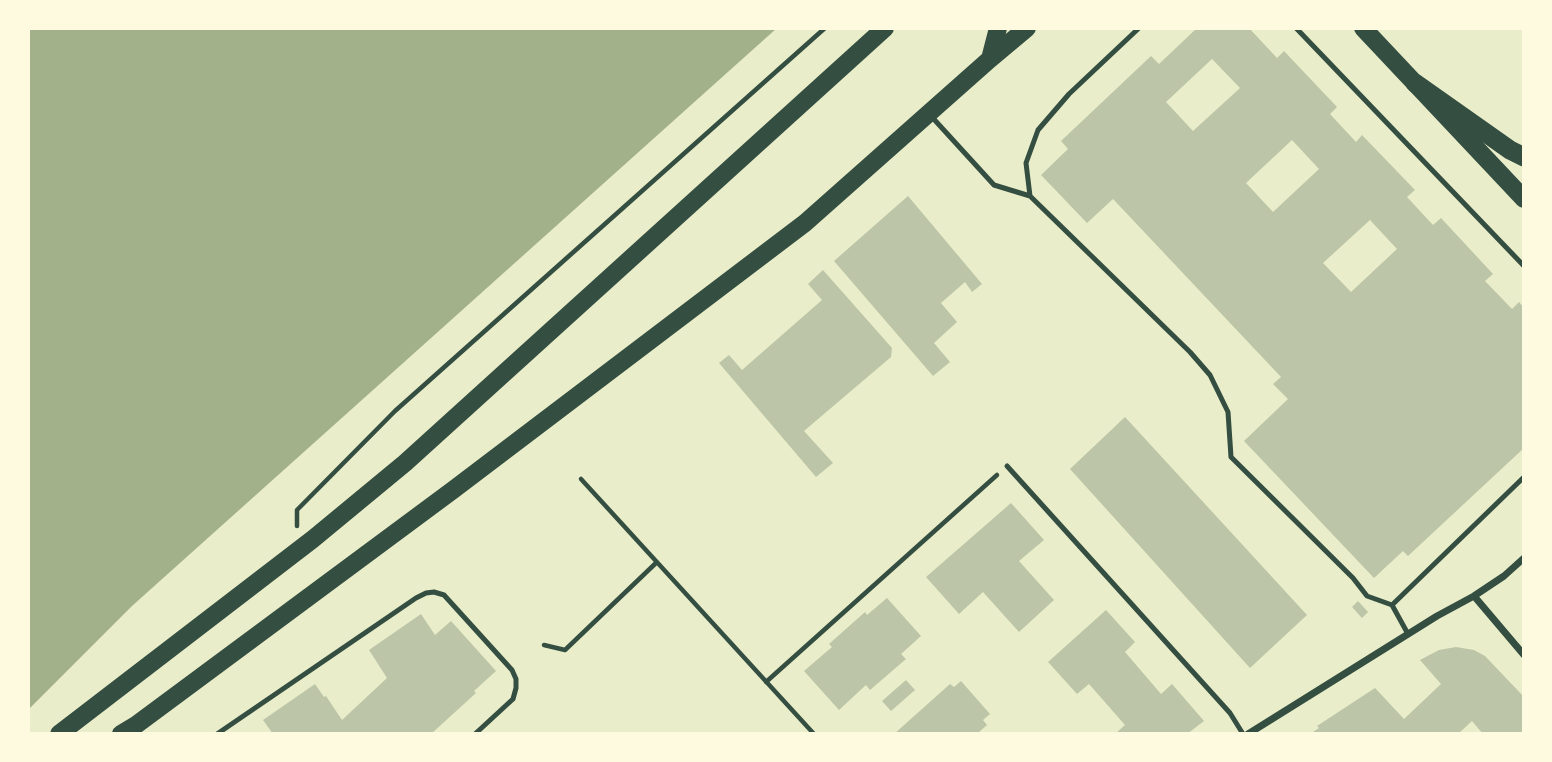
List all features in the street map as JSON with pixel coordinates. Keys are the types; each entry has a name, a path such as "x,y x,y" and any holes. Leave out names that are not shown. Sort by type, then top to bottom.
{"highway":[{"path":"1415,83 1524,157"}],"main road":[{"path":"59,734 299,550 405,463 886,28"},
{"path":"989,59 998,28"},
{"path":"134,731 806,223 1027,28"},
{"path":"1363,28 1524,199"}],"street":[{"path":"1246,734 1474,596 1504,576 1524,558"},
{"path":"1474,596 1524,655"}],"lane":[{"path":"1030,196 1026,163 1038,130 1069,94 1139,28"},
{"path":"1296,28 1524,266"},
{"path":"929,114 994,185 1030,196 1190,352 1210,375 1228,412 1231,457 1353,578 1367,596 1392,605 1408,634"},
{"path":"1007,466 1246,734"},
{"path":"1392,605 1524,477"},
{"path":"217,734 405,605 426,593 435,592 444,595 512,670 516,679 513,698 475,734"}],"path":[{"path":"299,550 297,510 394,411 825,28"},
{"path":"766,682 1007,466"},
{"path":"581,479 814,734"},
{"path":"544,645 565,650 657,562"}],"shaded area":[{"path":"28,28 777,28 132,606 28,710"}],"building":[{"path":"1197,28 1249,28 1277,58 1284,51 1337,107 1330,114 1356,142 1362,135 1415,190 1407,197 1433,225 1441,218 1493,274 1485,281 1512,309 1519,302 1524,308 1524,448 1408,556 1403,551 1374,578 1244,441 1288,399 1273,384 1281,377 1113,199 1087,223 1041,175 1068,149 1061,141 1151,56 1159,64","holes":["1212,59 1240,88 1193,131 1166,102","1292,140 1319,169 1273,212 1246,183","1370,220 1397,249 1351,292 1323,263"]},
{"path":"908,196 982,284 972,292 965,282 941,303 957,322 934,343 950,362 933,376 834,261"},
{"path":"823,270 892,348 891,357 804,431 833,463 816,477 719,363 729,355 742,370 822,300 808,284"},
{"path":"1125,417 1307,615 1250,668 1070,469"},
{"path":"1011,503 1044,540 1019,561 1054,600 1019,632 983,592 959,614 926,577"},
{"path":"887,598 921,636 901,654 906,659 870,690 866,685 839,710 804,671 832,647 829,644 865,612 867,615"},
{"path":"1358,601 1368,612 1362,618 1352,607"},
{"path":"1106,610 1135,642 1125,652 1161,694 1172,684 1204,721 1187,734 1115,734 1125,725 1089,684 1077,694 1048,662"},
{"path":"421,614 435,635 451,621 496,671 431,734 273,734 263,720 315,684 342,720 387,678 369,650"},
{"path":"1456,647 1474,650 1485,656 1524,697 1524,734 1483,734 1472,721 1458,734 1310,734 1319,728 1317,726 1375,688 1404,719 1441,684 1420,660 1439,650"},
{"path":"906,680 915,690 891,711 882,701"},
{"path":"961,681 990,714 983,720 987,725 977,734 894,734 950,684 954,687"}]}
